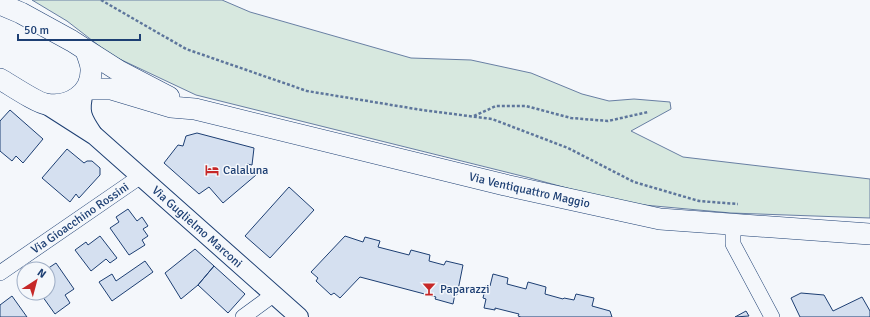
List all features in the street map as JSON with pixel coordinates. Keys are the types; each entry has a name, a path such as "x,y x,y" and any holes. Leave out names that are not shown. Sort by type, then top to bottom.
{"main road":[{"name":"Via Ventiquattro Maggio","path":"3,6 72,41 119,71 195,110"},
{"path":"1,80 45,104 67,103 74,100 86,90 91,77 91,68 86,51"},
{"name":"Via Ventiquattro Maggio","path":"86,90 111,89 171,107 195,110 505,185 653,218 732,226 870,234"}],"street":[{"name":"Via Guglielmo Marconi","path":"86,90 81,104 82,115 95,136"},
{"name":"Via Guglielmo Marconi","path":"45,104 95,136 299,317"},
{"name":"Via Gioacchino Rossini","path":"0,273 140,176"},
{"path":"732,226 733,244 772,317"},
{"path":"244,317 273,295"}],"path":[{"path":"101,0 186,49 307,91 492,119 568,148 634,182 699,201 746,205"},
{"path":"473,117 496,106 526,106 571,118 608,120 648,112"}],"shaded area":[{"path":"32,0 222,0 250,12 411,58 471,60 531,73 582,94 609,101 634,99 670,102 671,109 631,131 683,157 870,179 870,218 731,213 622,203 530,178 196,95 111,55 67,21"}],"building":[{"path":"10,110 43,139 23,163 16,156 12,161 0,151 0,121"},
{"name":"Calaluna","path":"197,133 254,148 252,165 247,164 247,166 256,175 223,203 209,187 199,194 164,163 178,145 183,146 186,136"},
{"path":"67,149 84,163 87,161 92,161 100,168 100,175 79,198 76,194 70,202 42,178"},
{"path":"289,187 314,210 270,258 245,236"},
{"path":"128,209 137,221 142,217 148,226 143,229 148,236 142,240 145,245 129,255 110,228 119,222 116,217"},
{"path":"100,236 117,258 110,263 106,259 91,271 75,250 86,242 88,245"},
{"path":"345,236 363,242 365,237 380,241 378,247 409,255 411,250 430,255 429,261 444,265 446,261 463,265 457,295 455,294 453,304 435,299 436,297 360,277 340,298 334,293 331,295 316,281 318,278 311,272"},
{"path":"195,249 214,266 198,285 181,299 165,273"},
{"path":"145,261 153,272 112,301 99,282 112,274 116,281"},
{"path":"56,263 74,289 65,295 70,303 55,314 46,301 56,301"},
{"path":"214,266 245,294 228,313 198,285"},
{"path":"493,274 508,278 507,284 526,289 528,282 546,287 545,294 563,299 574,300 576,294 594,298 592,306 610,311 612,317 521,317 518,316 519,314 495,308 495,310 484,308 486,299 483,298 486,285 490,286"},
{"path":"801,293 824,295 833,311 862,297 870,311 870,317 800,317 791,298"},
{"path":"12,296 27,317 0,317 0,305"},
{"path":"746,311 749,316 735,317"}],"place":[{"name":"Calaluna","path":"212,170"},
{"name":"Paparazzi","path":"429,289"}]}
